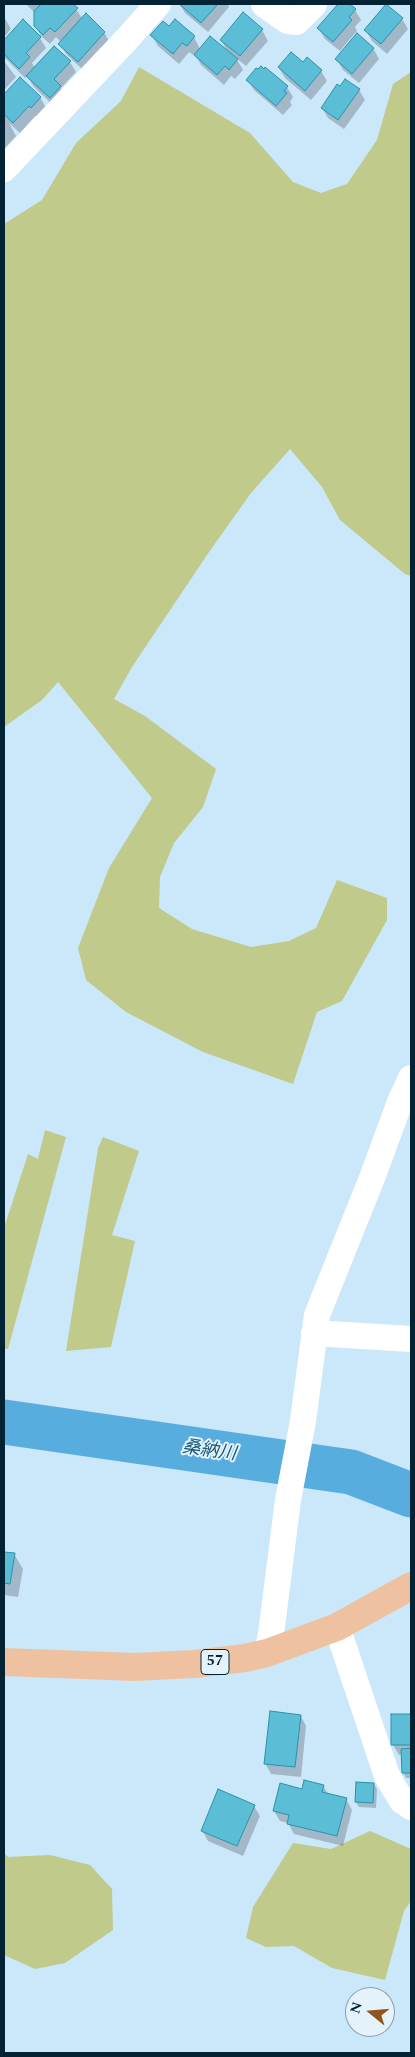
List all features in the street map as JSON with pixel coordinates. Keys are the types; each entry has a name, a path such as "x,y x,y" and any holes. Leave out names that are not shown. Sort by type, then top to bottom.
{"main road":[{"name":"57","path":"4,1662 135,1668 245,1658 267,1653 337,1627 411,1586"}],"street":[{"path":"4,170 158,4"},
{"path":"265,4 288,20 296,22 314,4"},
{"path":"267,1653 288,1500 302,1421 317,1315 411,1078"},
{"path":"314,1333 411,1339"},
{"path":"337,1627 387,1776 402,1801 411,1807"}],"green space":[{"path":"139,67 250,133 293,182 321,193 347,184 377,140 393,84 411,72 411,576 405,574 340,520 322,487 290,449 251,493 209,552 132,667 114,699 145,716 216,769 203,807 174,843 160,877 159,908 192,929 251,947 289,941 316,928 337,880 387,898 387,920 342,1001 317,1012 293,1084 203,1052 126,1012 86,980 78,948 109,868 152,798 58,682 42,700 4,727 4,224 42,200 76,143 121,101"},
{"path":"45,1130 66,1137 8,1349 4,1349 4,1228 28,1154 38,1159"},
{"path":"103,1137 139,1151 112,1235 135,1241 111,1347 66,1351 98,1148"},
{"path":"370,1831 411,1849 411,1901 404,1911 385,1980 332,1968 294,1946 266,1947 246,1938 253,1907 293,1843 331,1849"},
{"path":"4,1853 8,1857 50,1855 90,1865 112,1889 113,1930 65,1963 35,1969 4,1955"}],"building":[{"path":"41,4 73,4 78,8 55,32 50,28 43,35 34,26 34,11"},
{"path":"179,4 218,4 201,23"},
{"path":"338,4 350,4 356,9 349,17 352,20 333,42 317,28"},
{"path":"386,4 403,18 381,44 364,30"},
{"path":"243,12 263,29 240,56 220,40"},
{"path":"86,13 105,32 78,62 58,44"},
{"path":"23,19 41,37 26,53 30,57 19,69 4,54 4,40"},
{"path":"175,19 195,36 187,46 182,43 173,54 150,35 163,21 169,26"},
{"path":"357,33 374,48 352,74 335,59"},
{"path":"210,36 238,59 229,70 225,66 217,75 194,55"},
{"path":"54,46 71,61 54,79 61,86 50,98 26,76"},
{"path":"291,52 303,62 307,57 322,70 305,91 278,67"},
{"path":"261,66 264,69 265,67 288,86 284,91 287,93 276,106 246,80 256,68 258,69"},
{"path":"20,77 41,97 31,108 29,106 13,123 4,114 4,94"},
{"path":"345,79 360,89 338,120 321,108 337,84 340,86"},
{"path":"4,1552 15,1553 10,1584 4,1583"},
{"path":"270,1711 301,1715 295,1767 264,1764"},
{"path":"391,1714 411,1714 411,1745 391,1745"},
{"path":"411,1748 411,1773 402,1773 401,1749"},
{"path":"304,1780 324,1785 322,1792 347,1798 337,1836 287,1824 289,1815 273,1811 280,1783 302,1789"},
{"path":"356,1782 374,1783 373,1803 355,1802"},
{"path":"218,1789 255,1805 237,1846 201,1831"}],"waterway":[{"name":"桑納川","path":"4,1422 351,1472 411,1495"}]}
